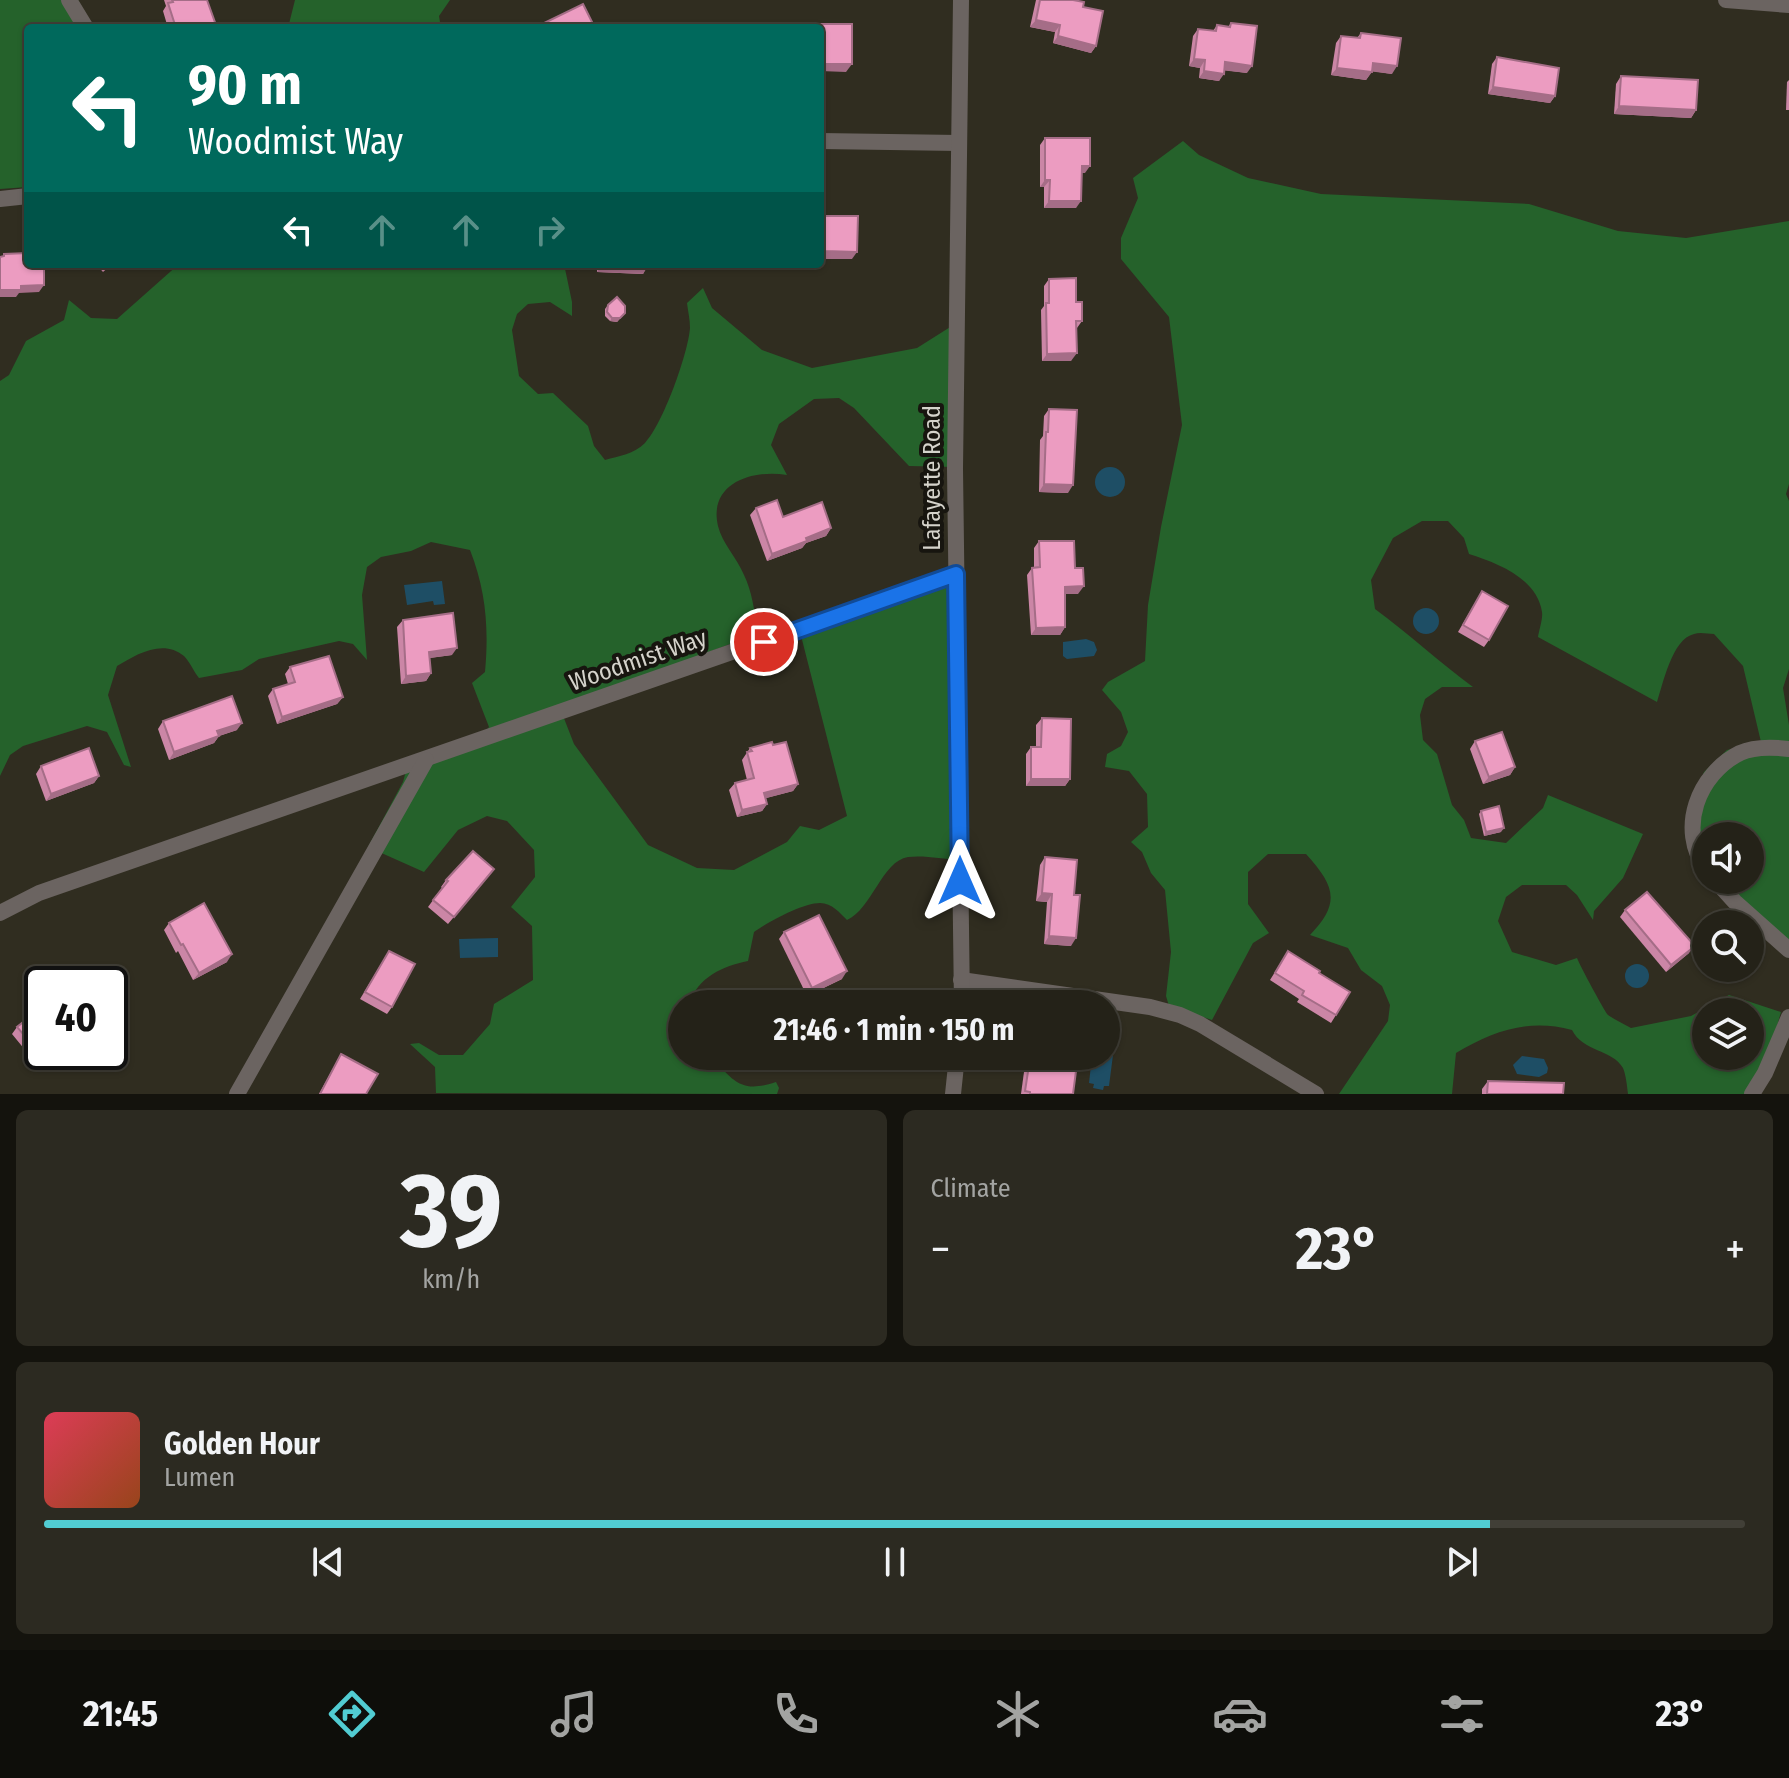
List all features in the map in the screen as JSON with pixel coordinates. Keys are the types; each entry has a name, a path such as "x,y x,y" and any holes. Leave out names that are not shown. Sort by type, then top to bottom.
{"street":[{"path":"69,0 84,24"},
{"name":"Lafayette Road","path":"961,0 956,574 961,990"},
{"path":"1726,0 1789,5"},
{"path":"824,141 959,143"},
{"path":"0,199 24,196"},
{"name":"Woodmist Way","path":"0,913 39,893 956,574"},
{"path":"1693,822 1702,788 1719,767 1742,752 1769,747 1789,749"},
{"path":"237,1094 426,760"},
{"path":"1728,894 1789,950"},
{"path":"961,980 1150,1007 1180,1015 1316,1094"},
{"path":"1752,1094 1765,1073 1789,1017"},
{"path":"953,1094 956,1070"}],"green space":[{"path":"0,0 78,0 92,24 24,24 24,187 0,189"},
{"path":"295,0 450,0 439,16 440,24 289,24"},
{"path":"1183,141 1199,155 1248,178 1321,194 1529,204 1618,231 1686,238 1789,221 1789,484 1786,494 1789,501 1789,669 1783,688 1789,725 1789,950 1764,925 1764,910 1748,910 1732,894 1764,894 1764,822 1697,822 1693,801 1704,772 1727,750 1761,742 1743,666 1714,634 1694,634 1680,644 1657,702 1538,637 1542,612 1532,590 1503,567 1469,554 1464,538 1448,521 1422,521 1393,538 1371,580 1375,609 1473,687 1442,687 1425,699 1420,715 1423,740 1437,754 1452,805 1464,820 1471,838 1506,843 1543,808 1548,795 1643,834 1623,878 1594,911 1593,920 1577,895 1566,885 1522,885 1506,897 1498,921 1512,952 1556,965 1577,958 1608,1015 1631,1028 1692,1015 1692,1070 1760,1070 1744,1094 1628,1094 1623,1068 1612,1057 1583,1043 1572,1030 1541,1025 1498,1033 1456,1053 1452,1094 1339,1094 1388,1021 1390,1005 1382,986 1361,970 1348,948 1310,935 1327,913 1330,894 1323,876 1306,854 1268,854 1248,872 1248,904 1269,933 1253,943 1212,1020 1169,1006 1166,996 1171,952 1165,890 1151,873 1142,852 1131,842 1148,827 1147,794 1129,771 1105,767 1107,754 1121,746 1128,732 1121,712 1102,690 1108,682 1145,661 1148,605 1182,425 1169,317 1121,259 1121,238 1138,198 1133,178"},
{"path":"174,268 565,268 572,316 550,302 528,304 517,314 512,330 519,376 538,394 553,393 588,426 594,446 605,460 636,450 652,434 667,405 685,354 690,328 687,303 703,288 712,308 762,350 812,368 917,348 955,324 954,467 909,466 854,408 839,398 814,399 779,424 771,445 787,475 748,477 726,489 720,499 718,526 749,588 758,629 754,635 560,708 574,744 648,845 697,868 734,870 787,842 800,826 819,830 847,816 798,624 802,619 887,590 950,582 959,860 908,857 899,860 863,906 847,920 824,903 804,906 754,932 748,961 712,974 696,990 668,990 668,1070 724,1070 746,1086 776,1082 779,1088 777,1094 436,1093 435,1067 410,1044 419,1043 439,1055 463,1055 490,1024 494,1004 533,980 532,926 511,907 535,877 534,850 507,821 487,816 458,830 424,872 368,847 403,782 409,760 485,732 489,727 472,683 485,672 487,640 483,595 470,550 431,542 411,551 381,557 367,567 362,595 367,660 353,644 339,641 259,659 242,670 199,678 186,658 176,651 167,648 149,650 117,666 108,695 131,767 124,765 107,732 87,726 23,746 10,755 0,776 0,381 9,375 26,341 64,320 69,300 91,318 117,319"},
{"path":"1764,1006 1781,1012 1764,1064"}],"water":[{"path":"1110,467 1116,468 1124,476 1124,488 1116,496 1110,497 1104,496 1096,488 1095,482 1096,476 1104,468"},
{"path":"442,581 445,604 434,605 433,601 407,605 404,585"},
{"path":"1426,608 1435,612 1439,621 1435,630 1426,634 1417,630 1413,621 1417,612"},
{"path":"1086,639 1094,642 1097,650 1094,656 1067,659 1063,656 1063,642"},
{"path":"498,938 498,957 460,958 459,939"},
{"path":"1637,964 1646,967 1649,976 1646,985 1637,988 1628,985 1625,976 1628,967"},
{"path":"1522,1056 1544,1059 1547,1073 1539,1077 1517,1074 1513,1065"},
{"path":"1090,1070 1111,1070 1109,1086 1104,1086 1103,1090 1093,1088 1094,1084 1089,1083"}],"building":[{"path":"207,0 216,24 175,24 168,3"},
{"path":"1040,0 1073,0 1084,2 1083,7 1103,11 1096,46 1058,36 1060,25 1036,20"},
{"path":"583,4 593,24 542,24"},
{"path":"1231,23 1257,26 1252,66 1225,62 1224,74 1204,71 1205,60 1194,59 1198,29 1216,31 1217,25 1230,27"},
{"path":"824,24 852,24 852,64 824,64"},
{"path":"1361,33 1401,38 1397,66 1373,63 1372,72 1337,68 1341,36 1360,38"},
{"path":"1497,57 1559,68 1555,96 1493,87"},
{"path":"1621,76 1698,80 1696,110 1619,106"},
{"path":"1045,138 1090,138 1090,166 1082,166 1081,201 1049,201 1050,180 1045,180"},
{"path":"824,216 858,216 857,252 824,251"},
{"path":"24,253 24,268 44,268 44,285 0,290 0,257"},
{"path":"1076,278 1076,302 1082,302 1082,321 1076,321 1077,353 1047,354 1049,279"},
{"path":"617,297 625,306 625,313 620,318 612,318 607,312 608,305"},
{"path":"1049,409 1077,410 1073,485 1044,484"},
{"path":"777,500 783,517 822,502 831,528 772,554 756,508"},
{"path":"1039,541 1074,541 1075,568 1083,568 1084,586 1065,587 1065,627 1036,628 1032,568 1040,567"},
{"path":"1482,591 1508,606 1489,640 1463,625"},
{"path":"453,613 457,648 429,652 431,673 406,676 403,620"},
{"path":"329,656 343,697 282,717 273,689 295,682 290,667"},
{"path":"232,696 242,723 217,731 219,736 174,752 163,721"},
{"path":"1042,718 1071,719 1070,779 1031,779 1031,747 1041,747"},
{"path":"1502,732 1515,767 1489,777 1475,741"},
{"path":"772,742 773,745 786,742 798,784 764,793 767,804 742,810 735,783 754,778 747,752 752,751 750,748"},
{"path":"89,748 99,776 51,794 41,766"},
{"path":"1499,806 1504,828 1486,832 1481,811"},
{"path":"473,851 494,869 454,917 433,900 446,880"},
{"path":"1045,857 1077,860 1074,895 1080,895 1076,938 1049,936 1052,894 1042,893"},
{"path":"1647,892 1692,943 1692,948 1671,965 1625,910"},
{"path":"204,903 232,954 199,973 169,923"},
{"path":"819,915 847,971 812,988 784,932"},
{"path":"389,951 415,964 392,1007 365,992"},
{"path":"1288,951 1350,992 1336,1015 1302,995 1304,991 1275,973"},
{"path":"24,1021 24,1035 17,1027"},
{"path":"341,1054 378,1074 366,1094 320,1094"},
{"path":"1028,1070 1076,1071 1073,1094 1030,1094 1025,1091"},
{"path":"1488,1081 1564,1083 1563,1094 1487,1094"}],"route":[{"path":"764,642 956,574 960,881"}]}
